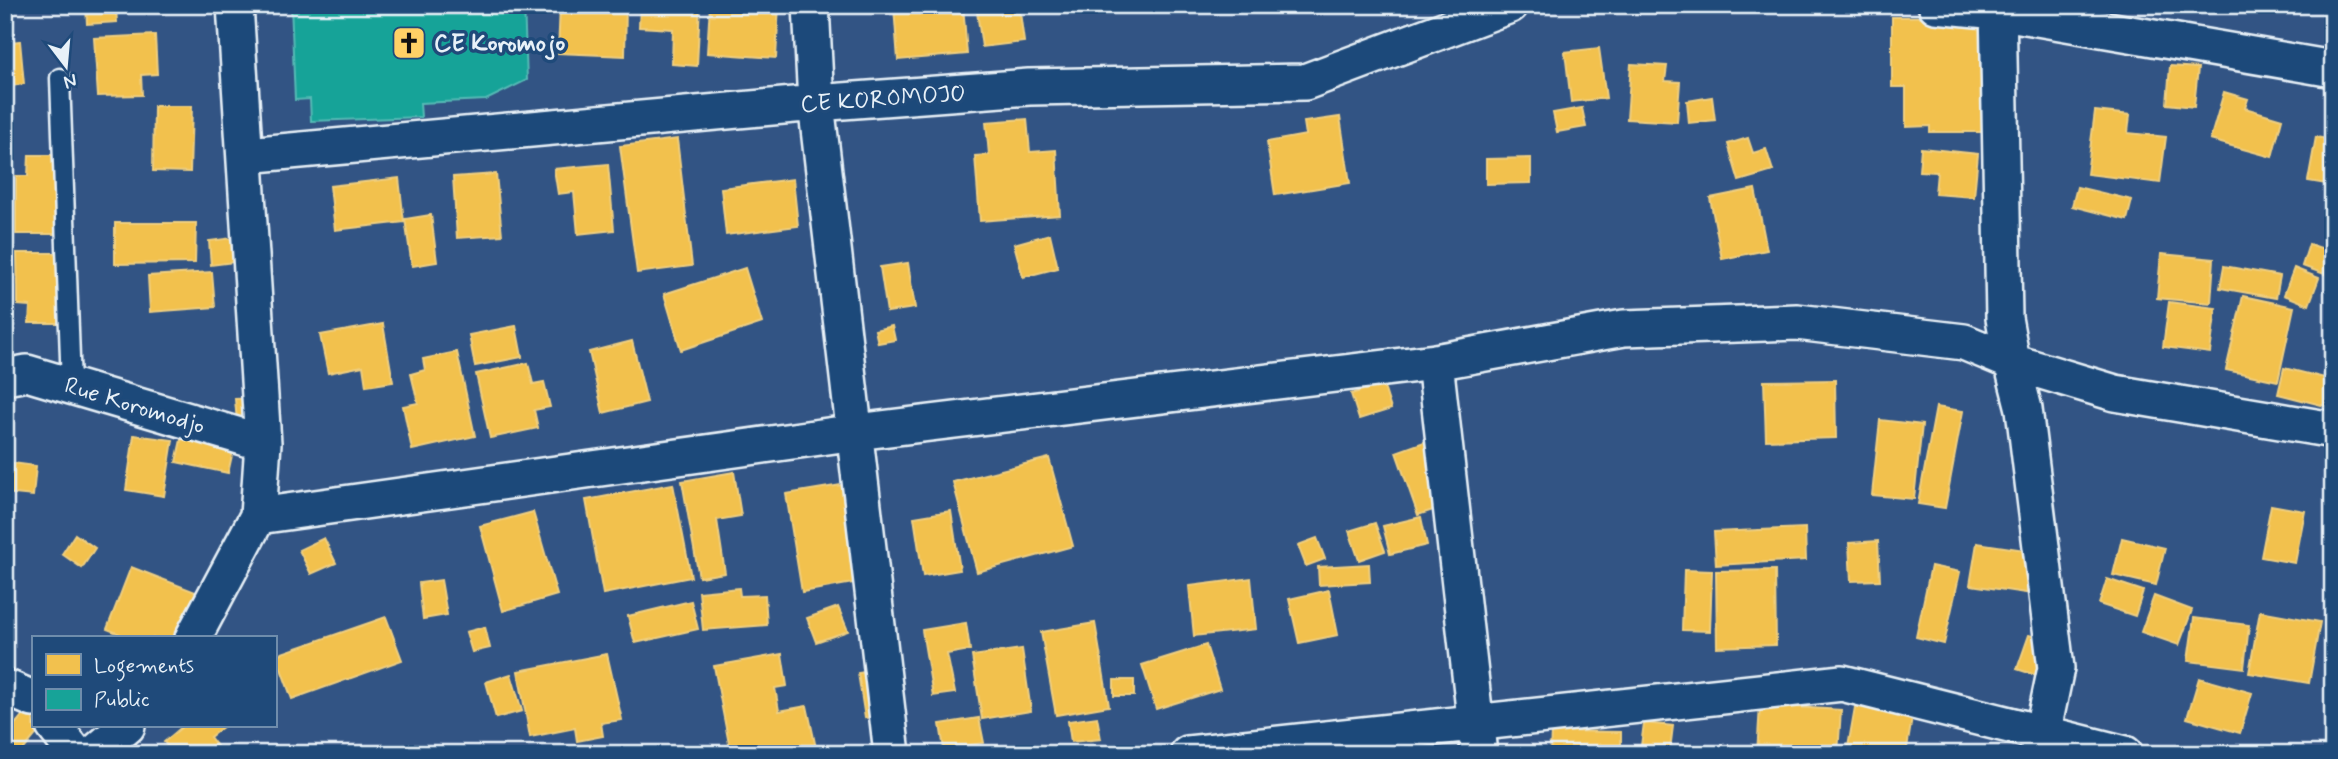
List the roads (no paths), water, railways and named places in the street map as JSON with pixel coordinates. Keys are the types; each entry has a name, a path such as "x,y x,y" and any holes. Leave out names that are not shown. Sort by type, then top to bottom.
{"street":[{"path":"194,636 258,516 263,443 235,5"},
{"path":"811,5 816,103 892,754"},
{"name":"CE KOROMOJO","path":"246,155 816,103 1029,87 1305,82 1510,5"},
{"path":"1937,5 1997,8 2333,69"},
{"path":"1997,8 2004,318 2024,409 2056,668 2040,744"},
{"path":"258,516 856,432 1435,362 1624,328 1797,322 1964,342 2012,362 2115,393 2333,430"},
{"path":"1435,362 1478,739"},
{"name":"Rue Koromodjo","path":"5,377 27,373 263,443"},
{"path":"1188,754 1478,739 1842,683 2040,744 2125,754"},
{"path":"5,687 32,699"},
{"path":"56,728 76,754"},
{"path":"94,754 125,728"}],"lane":[{"path":"60,78 71,386"}],"place":[{"name":"CE Koromojo","path":"409,43"}]}
